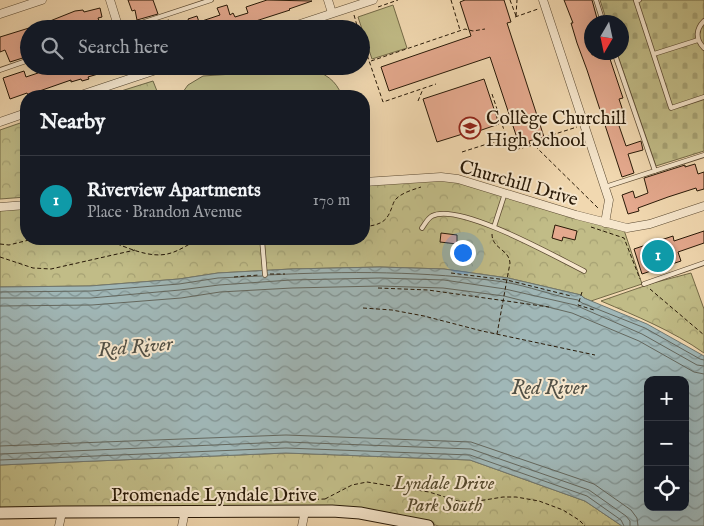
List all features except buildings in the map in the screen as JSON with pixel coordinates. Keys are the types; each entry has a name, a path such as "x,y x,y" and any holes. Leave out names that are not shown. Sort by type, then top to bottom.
{"street":[{"path":"0,14 42,0"},
{"path":"110,0 116,20"},
{"path":"328,0 332,13"},
{"path":"311,20 373,0"},
{"path":"544,3 605,187 609,204 605,223"},
{"path":"96,90 141,75"},
{"path":"0,122 20,116"},
{"name":"Churchill Drive","path":"370,182 441,177 478,184 627,228 639,227 704,206"},
{"path":"0,207 20,205"},
{"path":"182,526 185,511"},
{"path":"302,526 305,511"},
{"name":"Promenade Lyndale Drive","path":"0,513 319,511 360,514 428,526"},
{"path":"59,526 62,512"}],"lane":[{"path":"151,20 211,0"},
{"path":"596,0 601,15"},
{"path":"639,0 636,1 671,108 704,97"},
{"path":"704,21 698,29 698,40 704,48"},
{"path":"654,54 698,40"},
{"path":"617,60 655,171"},
{"path":"0,70 20,63"},
{"path":"605,187 704,155"},
{"path":"494,226 505,193"},
{"path":"422,228 432,216 440,214 461,217 494,226 584,271"},
{"path":"262,245 264,275"},
{"path":"644,284 704,263"}],"path":[{"path":"451,0 460,31"},
{"path":"510,0 515,17"},
{"path":"515,17 517,0"},
{"path":"515,17 544,3"},
{"path":"436,84 383,102 370,62 460,31 485,29"},
{"path":"418,101 423,88"},
{"path":"492,94 511,152 534,144"},
{"path":"584,125 532,141 601,211"},
{"path":"462,152 507,138"},
{"path":"370,226 383,222 395,201 406,192 424,186"},
{"path":"494,226 492,241 510,258 497,334"},
{"path":"587,226 624,238 641,281 704,335"},
{"path":"0,244 10,245 20,242"},
{"path":"121,245 135,250 158,254 170,254 188,245"},
{"path":"0,258 33,268 51,269 135,250"},
{"path":"451,273 507,280 571,296"},
{"path":"378,288 428,290 548,307"},
{"path":"582,292 578,305 594,310"},
{"path":"363,308 392,310 424,316 595,355"},
{"path":"319,511 325,499 352,485 367,482 429,492 458,501 472,502 516,497 539,501 563,510 585,526"}],"green space":[{"path":"600,0 704,0 704,151 656,166 619,60 629,60 629,15 605,15"},
{"path":"393,5 407,48 372,59 370,53 370,20 359,20 358,17"},
{"path":"324,75 333,81 340,90 184,90 188,85 203,76"},
{"path":"153,81 157,90 124,90"},
{"path":"20,123 20,197 0,199 0,130"},
{"path":"441,177 623,227 642,284 591,301 581,295 508,278 444,269 380,267 218,273 179,279 90,286 0,287 0,207 20,205 20,245 370,245 370,182"},
{"path":"691,273 704,309 704,353 667,331 601,301 653,283"},
{"name":"Lyndale Drive Park South","path":"286,453 470,460 585,501 622,526 439,526 361,511 0,513 0,465"}],"water":[{"name":"Red River","path":"380,267 444,269 508,278 581,295 584,298 647,324 704,356 704,526 622,526 585,501 470,460 286,453 0,465 0,287 90,286 179,279 218,273"}],"place":[{"name":"Collège Churchill High School","path":"470,128"},
{"name":"Riverview Apartments","path":"658,256"}]}
